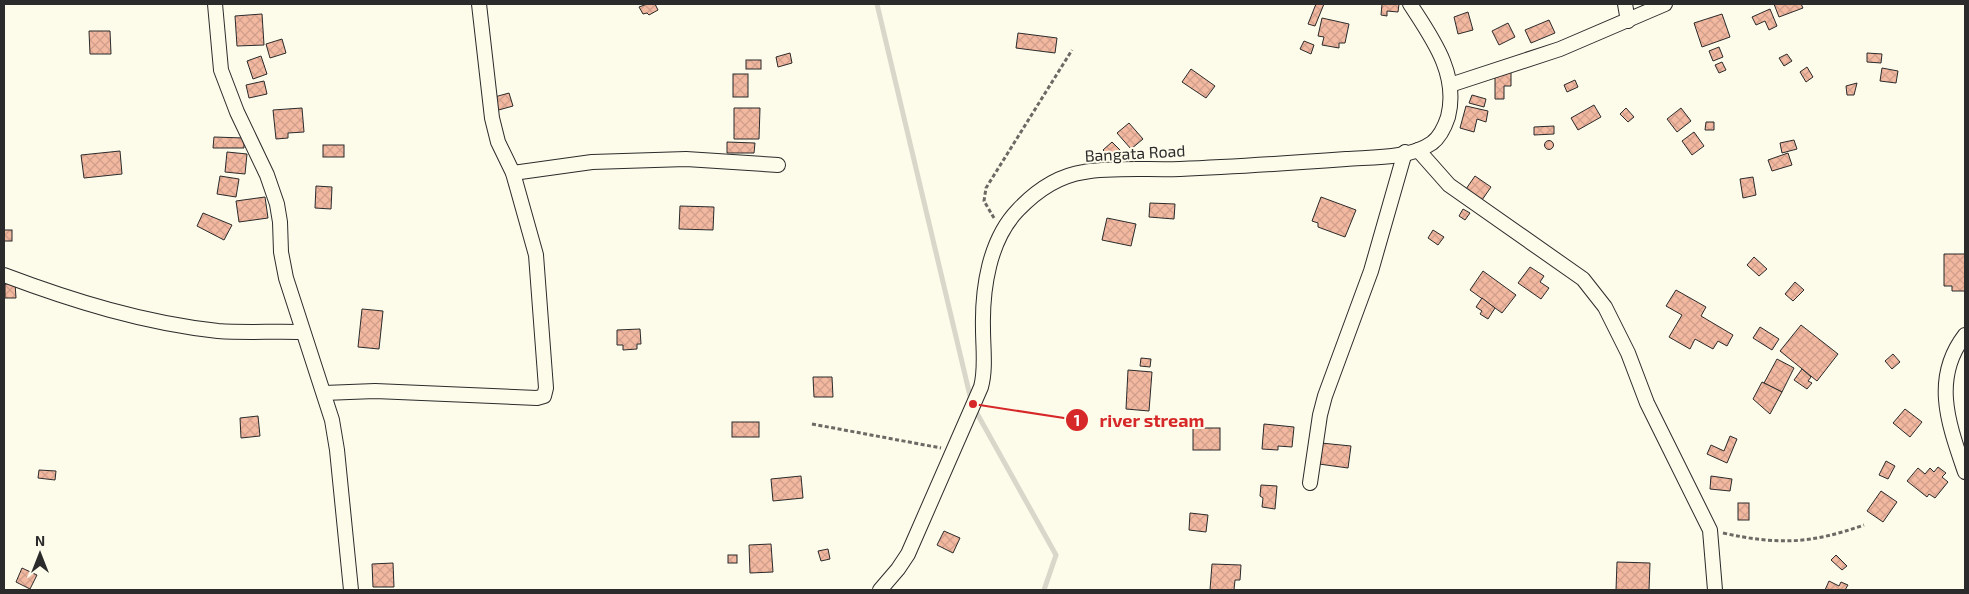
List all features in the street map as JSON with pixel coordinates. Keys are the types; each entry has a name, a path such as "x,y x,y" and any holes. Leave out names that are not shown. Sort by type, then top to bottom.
{"street":[{"path":"215,4 221,70 237,112 267,175 277,204 280,222 280,252 286,278 302,332 324,393 337,450 351,590"},
{"path":"324,393 375,391 537,398 544,396 546,388 536,255 513,173 498,142 492,118 479,4"},
{"name":"Bangata Road","path":"880,590 908,554 983,379 982,314 987,277 993,252 1003,231 1016,212 1037,192 1058,179 1084,172 1229,167 1380,157 1412,151 1433,143 1446,124 1449,110 1450,85 1444,62 1410,4"},
{"path":"1625,4 1628,22"},
{"path":"1450,85 1560,49 1628,22 1665,4"},
{"path":"1310,483 1320,415 1325,396 1371,271 1412,151 1449,185 1583,279 1600,301 1618,330 1647,403 1710,530 1715,590"},
{"path":"513,173 592,162 686,159 778,165"},
{"path":"4,275 81,303 140,317 218,331 302,332"},
{"path":"1965,335 1950,360 1945,398 1948,418 1965,472"}],"path":[{"path":"1003,231 986,209 984,202 986,188 1072,50"},
{"path":"812,424 952,450"},
{"path":"1710,530 1751,539 1780,542 1809,541 1833,536 1864,525"}],"building":[{"path":"655,4 658,10 649,15 647,13 643,14 639,7"},
{"path":"1316,4 1324,4 1315,26 1308,24"},
{"path":"1382,4 1399,4 1398,12 1387,11 1387,16 1381,15"},
{"path":"1774,4 1801,4 1803,8 1779,17"},
{"path":"1770,9 1777,26 1769,30 1765,21 1756,25 1752,17"},
{"path":"1468,12 1473,30 1458,34 1454,17"},
{"path":"262,14 264,45 237,46 235,16"},
{"path":"1722,14 1730,37 1702,47 1694,23"},
{"path":"1322,18 1349,24 1345,43 1339,43 1339,48 1322,45 1324,37 1318,36"},
{"path":"1549,20 1555,33 1531,43 1525,30"},
{"path":"1508,23 1515,37 1499,45 1492,31"},
{"path":"89,31 110,31 111,54 90,54"},
{"path":"1018,33 1057,38 1055,53 1016,48"},
{"path":"282,39 286,53 270,58 266,44"},
{"path":"1304,41 1314,45 1311,54 1300,49"},
{"path":"1719,47 1723,57 1713,61 1709,51"},
{"path":"790,53 792,63 778,67 776,57"},
{"path":"1867,53 1882,54 1881,63 1867,62"},
{"path":"1787,54 1792,61 1784,66 1779,58"},
{"path":"261,56 267,74 253,79 247,61"},
{"path":"746,60 761,60 761,69 746,69"},
{"path":"1722,62 1726,70 1719,73 1715,65"},
{"path":"1807,67 1813,77 1806,82 1800,72"},
{"path":"1882,68 1898,71 1896,83 1880,81"},
{"path":"1191,69 1215,86 1206,98 1182,82"},
{"path":"1495,72 1511,72 1511,86 1504,86 1504,99 1495,99"},
{"path":"733,74 748,74 748,97 733,97"},
{"path":"1575,80 1578,87 1567,92 1564,85"},
{"path":"264,81 267,94 249,98 246,85"},
{"path":"1857,83 1854,95 1847,95 1846,86"},
{"path":"509,93 513,106 495,111 491,98"},
{"path":"1472,95 1486,99 1484,107 1469,103"},
{"path":"1594,105 1601,117 1578,130 1571,118"},
{"path":"1466,106 1488,111 1486,122 1477,119 1474,132 1460,128"},
{"path":"302,108 304,132 288,133 288,138 276,139 273,110"},
{"path":"734,108 760,108 759,139 734,139"},
{"path":"1626,108 1634,117 1628,122 1620,114"},
{"path":"1681,108 1691,121 1677,132 1667,119"},
{"path":"1706,122 1714,122 1714,130 1705,130"},
{"path":"1129,123 1143,139 1131,149 1117,133"},
{"path":"1554,126 1554,134 1534,135 1534,127"},
{"path":"1694,132 1704,146 1692,155 1682,141"},
{"path":"214,137 244,138 244,148 213,148"},
{"path":"1549,140 1554,145 1549,150 1544,145"},
{"path":"1794,140 1797,149 1782,153 1780,143"},
{"path":"727,142 755,143 754,153 727,153"},
{"path":"1112,142 1121,151 1112,159 1103,150"},
{"path":"323,145 344,145 344,157 323,157"},
{"path":"120,151 122,174 84,178 81,155"},
{"path":"227,152 247,154 245,174 225,172"},
{"path":"1788,153 1792,165 1772,171 1768,160"},
{"path":"220,176 239,179 236,197 217,194"},
{"path":"1475,176 1491,187 1482,200 1466,189"},
{"path":"1753,177 1756,195 1743,198 1740,179"},
{"path":"316,186 332,187 331,209 315,208"},
{"path":"265,197 268,218 239,222 236,201"},
{"path":"1321,197 1356,210 1345,237 1318,227 1318,223 1312,221"},
{"path":"1150,203 1175,204 1174,219 1149,217"},
{"path":"680,206 714,207 713,230 679,229"},
{"path":"1463,209 1470,213 1465,220 1459,216"},
{"path":"203,213 232,225 224,240 197,226"},
{"path":"1107,218 1136,224 1131,246 1102,240"},
{"path":"4,230 12,230 12,241 4,241"},
{"path":"1433,230 1444,237 1438,245 1428,238"},
{"path":"1944,254 1965,254 1965,291 1952,291 1952,286 1944,286"},
{"path":"1754,257 1767,269 1759,276 1747,265"},
{"path":"1530,267 1544,276 1540,282 1549,288 1541,299 1518,283"},
{"path":"1483,271 1516,295 1502,313 1470,290"},
{"path":"1795,282 1804,290 1793,301 1785,294"},
{"path":"15,283 16,298 5,298 5,284"},
{"path":"1676,290 1706,307 1701,316 1733,335 1727,346 1718,341 1713,349 1695,339 1690,349 1669,337 1682,315 1666,306"},
{"path":"1482,298 1495,308 1488,319 1480,314 1482,311 1476,307"},
{"path":"362,309 383,311 379,349 358,347"},
{"path":"1801,325 1838,354 1817,381 1780,351"},
{"path":"1760,327 1779,339 1772,350 1753,338"},
{"path":"640,329 641,344 637,344 637,349 623,350 623,345 617,345 617,330"},
{"path":"1893,354 1900,362 1892,369 1885,361"},
{"path":"1141,358 1151,359 1150,367 1140,366"},
{"path":"1777,359 1794,368 1782,392 1764,383"},
{"path":"1802,369 1811,377 1808,381 1812,383 1807,389 1794,380"},
{"path":"1128,370 1152,372 1149,411 1126,409"},
{"path":"813,377 832,377 833,397 814,397"},
{"path":"1762,382 1782,392 1770,414 1753,399"},
{"path":"1905,409 1922,422 1910,437 1893,423"},
{"path":"258,416 260,436 241,438 240,418"},
{"path":"732,422 759,422 759,437 732,437"},
{"path":"1264,424 1294,427 1292,447 1278,446 1278,450 1262,449"},
{"path":"1193,428 1220,428 1220,450 1193,450"},
{"path":"1730,436 1737,439 1727,463 1707,454 1711,445 1724,451"},
{"path":"1321,443 1351,446 1348,468 1319,464"},
{"path":"1886,461 1895,466 1888,479 1879,475"},
{"path":"1938,467 1946,473 1942,477 1948,482 1935,498 1929,494 1927,497 1907,481 1918,468 1925,474 1930,468 1934,472"},
{"path":"39,470 56,471 55,480 38,478"},
{"path":"801,476 803,498 773,501 771,479"},
{"path":"1711,476 1732,479 1730,491 1710,489"},
{"path":"1261,485 1277,486 1275,509 1262,507"},
{"path":"1881,491 1897,502 1883,522 1867,511"},
{"path":"1738,503 1749,503 1749,520 1738,520"},
{"path":"1190,513 1208,515 1206,532 1189,530"},
{"path":"944,531 960,538 953,553 937,545"},
{"path":"771,544 773,572 750,573 749,545"},
{"path":"828,549 830,559 821,561 818,551"},
{"path":"728,555 737,555 737,563 728,563"},
{"path":"1836,555 1847,566 1842,570 1831,560"},
{"path":"1617,562 1650,563 1649,590 1616,590"},
{"path":"393,563 394,587 373,587 372,564"},
{"path":"1212,564 1241,565 1240,580 1235,580 1234,590 1210,590"},
{"path":"22,568 37,575 30,589 16,582"},
{"path":"1829,581 1839,586 1841,582 1848,585 1845,590 1825,590"}],"waterway":[{"path":"877,4 971,400"},
{"path":"974,408 1056,555 1044,590"}],"place":[{"name":"river stream","path":"973,404"}]}
